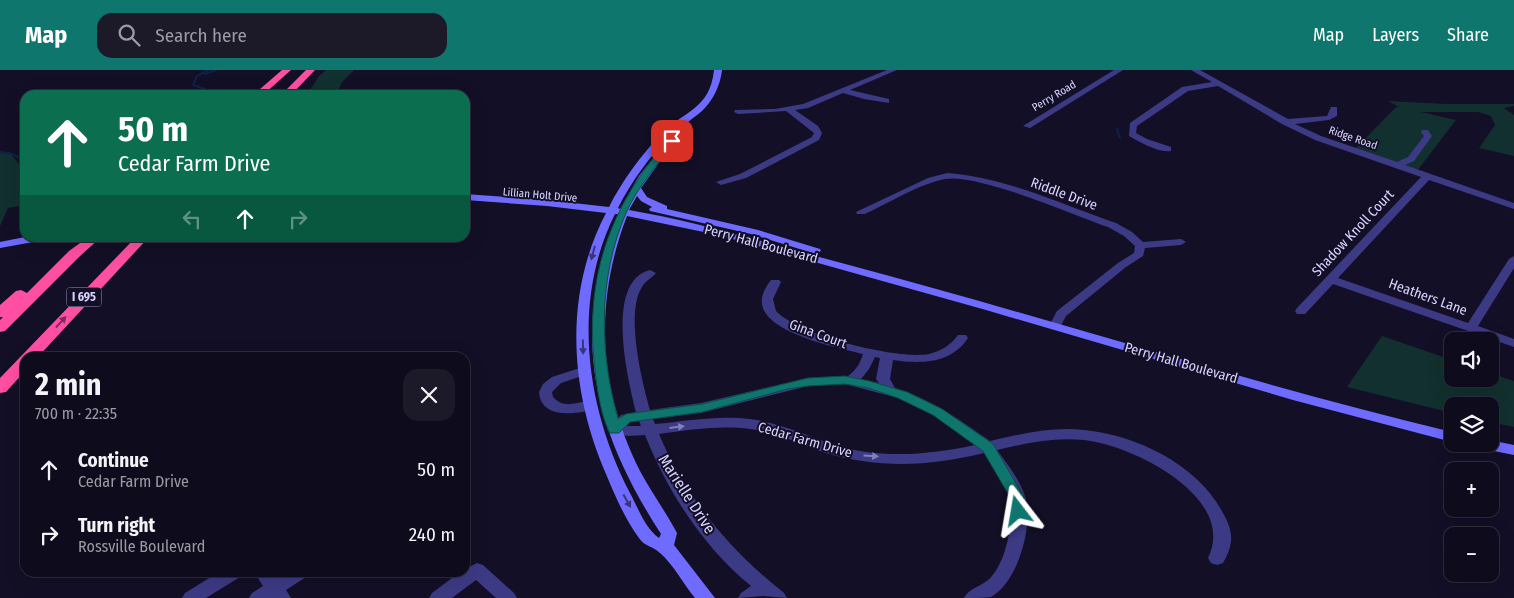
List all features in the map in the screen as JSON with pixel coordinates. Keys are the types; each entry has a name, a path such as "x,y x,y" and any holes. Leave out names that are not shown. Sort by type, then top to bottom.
{"highway":[{"path":"264,90 286,70"},
{"path":"291,90 311,70"},
{"name":"I 695","path":"0,328 74,254 89,242"},
{"name":"I 695","path":"34,352 138,242"},
{"path":"0,313 35,283 74,254"},
{"path":"0,388 20,366"}],"main road":[{"path":"706,598 666,547 651,541 624,498 603,451 590,406 583,371 583,319 587,281 595,245 612,206 652,150 680,121 687,119 711,93 717,83 718,70"},
{"path":"666,547 669,533 642,491 614,430 600,371 599,310 606,262 624,208 658,156 689,122 687,119"},
{"path":"636,187 646,200 677,213"},
{"name":"Lillian Holt Drive","path":"470,190 529,194 612,206"},
{"name":"Lillian Holt Drive","path":"470,198 612,206"},
{"name":"Perry Hall Boulevard","path":"612,206 677,213 792,242 910,283"},
{"name":"Perry Hall Boulevard","path":"624,208 910,283 1357,413 1444,435"},
{"path":"0,246 20,242"},
{"path":"1499,447 1514,450"}],"street":[{"path":"738,112 788,110 810,104 893,70"},
{"name":"Perry Road","path":"1027,126 1118,70"},
{"name":"Ridge Road","path":"1195,70 1285,122 1318,138 1514,206"},
{"path":"1168,149 1137,138 1132,134 1133,125 1185,89 1195,86 1220,84"},
{"path":"844,91 886,101"},
{"path":"1285,122 1329,118 1333,116 1334,109"},
{"path":"721,182 743,176 816,138 818,133 815,128 788,110"},
{"path":"1396,166 1410,159 1428,136 1425,132"},
{"name":"Riddle Drive","path":"861,212 930,180 947,176 964,177 991,182 1112,225 1128,234 1140,245"},
{"name":"Shadow Knoll Court","path":"1301,311 1427,176"},
{"path":"1055,326 1061,314 1122,265 1136,257 1141,250 1140,245 1162,245 1181,242"},
{"path":"1471,328 1514,259"},
{"name":"Marielle Drive","path":"650,273 637,286 633,295 629,328 634,382 647,423 669,473 704,526 763,587 778,598"},
{"name":"Heathers Lane","path":"1332,279 1514,344"},
{"name":"Gina Court","path":"774,282 767,292 767,303 773,316 798,330 870,352 888,356 926,358 948,352 958,346 962,338"},
{"path":"850,381 859,375 867,364 870,352"},
{"path":"888,356 883,379 890,390"},
{"path":"583,371 552,383 545,392 545,397 548,402 561,409 570,410 590,406"},
{"name":"Cedar Farm Drive","path":"614,430 631,433 647,423 788,385 808,382 850,381 890,390 938,412 988,447"},
{"path":"702,408 704,424"},
{"name":"Cedar Farm Drive","path":"647,423 750,424 854,454 918,459 988,447"},
{"path":"973,598 995,584 1008,565 1016,544 1018,524 1017,497 988,447 1024,439 1072,434 1104,438 1139,449 1188,479 1203,494 1215,512 1223,532 1223,547 1217,558"},
{"path":"470,576 478,570 508,598"},
{"path":"191,598 226,577"},
{"path":"266,577 278,593"},
{"path":"258,598 278,593 295,577"},
{"path":"438,598 468,577"},
{"path":"747,598 763,587"}],"green space":[{"path":"326,70 354,70 342,82 338,90 310,90 319,76"},
{"path":"1388,101 1447,104 1514,104 1514,106 1504,108 1514,115 1514,156 1479,148 1495,125 1491,116 1478,112 1421,112 1456,120 1417,171 1355,149 1396,107 1399,107"},
{"path":"0,151 11,154 20,166 20,206 8,208 0,226"},
{"path":"1382,336 1444,357 1444,387 1499,387 1499,376 1514,381 1514,427 1499,424 1499,397 1444,397 1444,411 1347,387"}],"waterway":[{"path":"205,90 193,85 197,76 208,70"},
{"path":"205,74 216,70"},
{"path":"1117,129 1120,138"},
{"path":"0,152 20,158"}],"route":[{"path":"672,141 650,166 622,212 610,246 600,290 598,351 600,371 614,430 626,418 702,408 788,385 845,380 869,384 903,395 938,412 988,447 1017,497 1018,511"}]}
